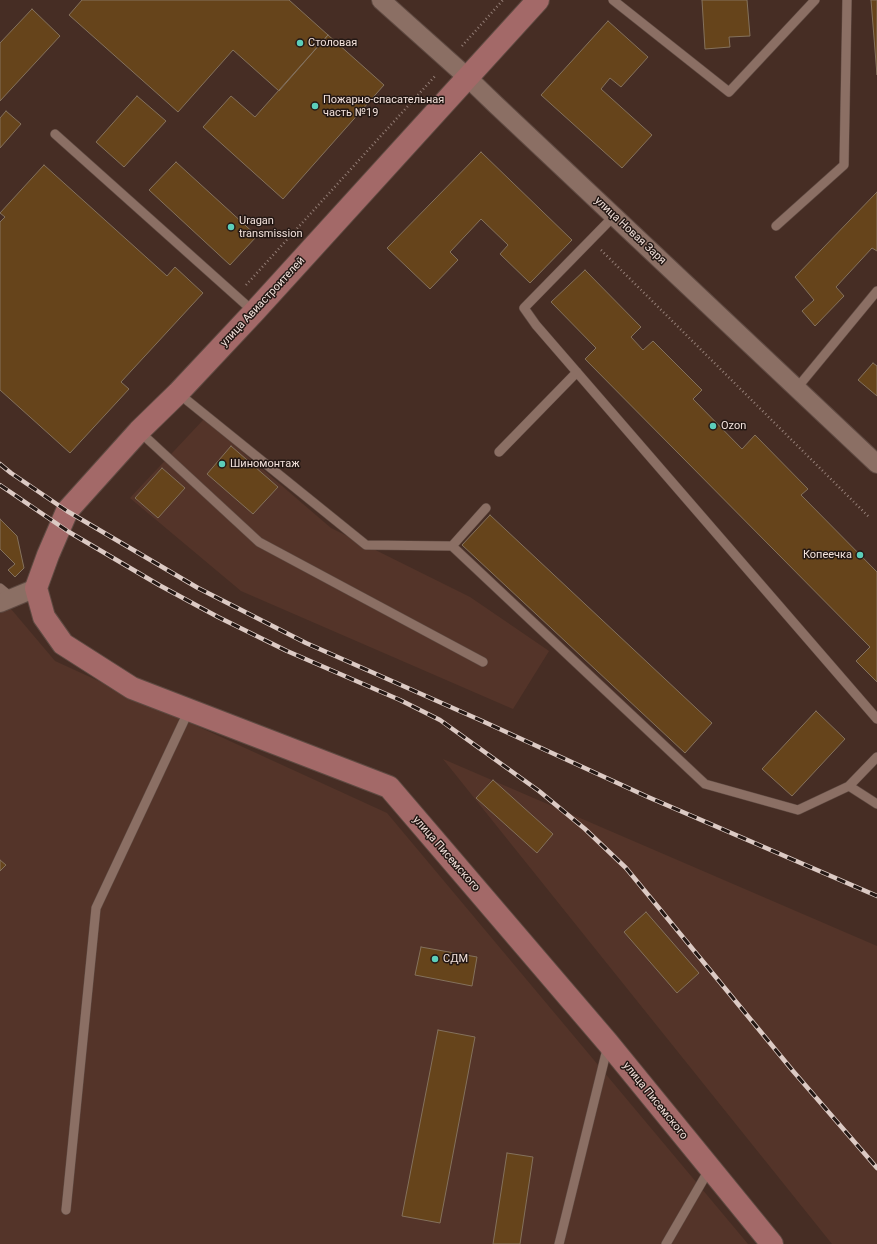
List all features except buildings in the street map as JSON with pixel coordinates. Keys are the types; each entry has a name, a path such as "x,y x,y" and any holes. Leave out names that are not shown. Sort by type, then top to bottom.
{"street":[{"name":"улица Новая Заря","path":"381,0 468,77 877,464"},
{"name":"улица Авиастроителей","path":"36,588 67,511 139,431 178,393 254,312 538,0"},
{"path":"4,596 36,588"},
{"name":"улица Писемского","path":"36,588 44,617 63,644 132,688 389,787 608,1043 772,1244"}],"lane":[{"path":"613,0 729,92 815,0"},
{"path":"776,226 844,165 847,0"},
{"path":"55,134 254,312"},
{"path":"614,216 524,308 536,325 877,719"},
{"path":"797,388 877,291"},
{"path":"499,452 577,372"},
{"path":"178,393 366,545 452,546 705,784 798,810 849,786 877,757"},
{"path":"139,431 259,542 483,662"},
{"path":"452,546 486,508"},
{"path":"66,1210 96,908 189,710"},
{"path":"849,786 877,804"},
{"path":"559,1244 608,1043"},
{"path":"666,1244 710,1168"}],"path":[{"path":"237,296 503,0"},
{"path":"591,240 870,518"}],"shaded area":[{"path":"204,419 331,528 470,597 549,651 513,709 241,591 130,498"},
{"path":"0,596 55,661 387,813 748,1244 0,1244"},
{"path":"443,759 877,946 877,1244 832,1244"}],"railway":[{"path":"0,464 67,511 198,588 306,643 480,720 648,797 877,896"},
{"path":"0,485 69,532 159,585 218,617 287,651 400,700 440,720 539,791 585,829 626,868 793,1071 877,1168"}],"place":[{"name":"Столовая","path":"300,43"},
{"name":"Пожарно-спасательная часть №19","path":"315,106"},
{"name":"Uragan transmission","path":"231,227"},
{"name":"Ozon","path":"713,426"},
{"name":"Шиномонтаж","path":"222,464"},
{"name":"Копеечка","path":"860,555"},
{"name":"СДМ","path":"435,959"}]}
